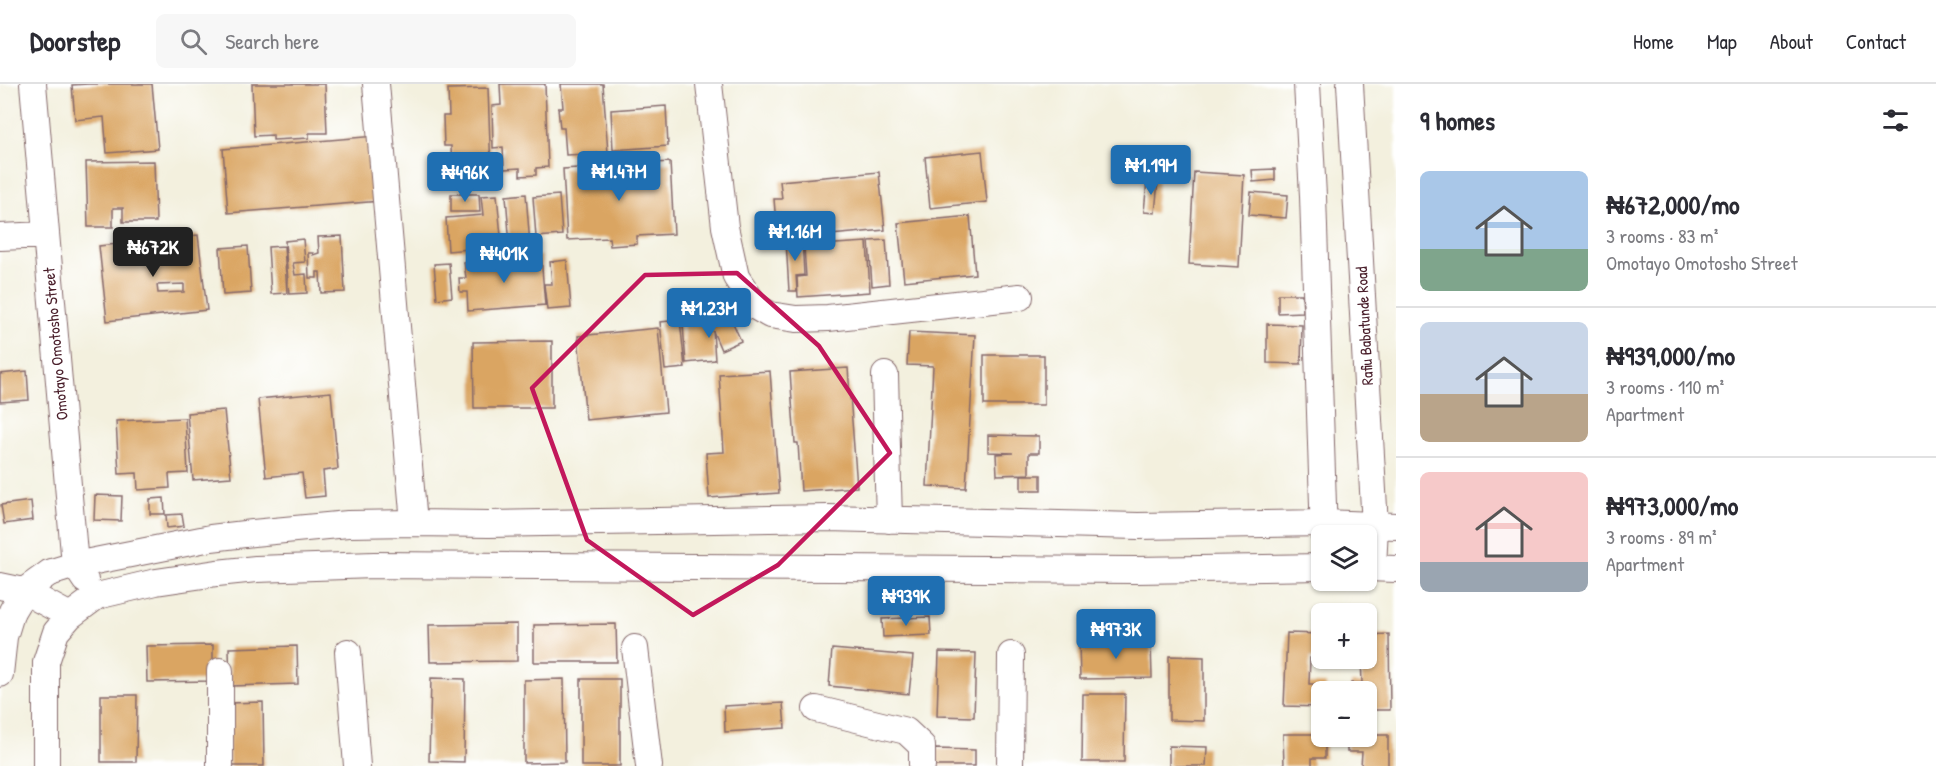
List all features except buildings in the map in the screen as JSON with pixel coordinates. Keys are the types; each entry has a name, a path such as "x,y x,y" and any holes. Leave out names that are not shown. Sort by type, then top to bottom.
{"street":[{"name":"Omotayo Omotosho Street","path":"33,84 75,566"},
{"path":"376,84 414,523"},
{"path":"709,84 725,226 736,277 756,307 770,315 796,319 828,318 1020,297"},
{"path":"1307,84 1325,525"},
{"name":"Rafiu Babatunde Road","path":"1350,84 1386,526 1378,568"},
{"path":"0,237 46,235"},
{"path":"885,375 889,520"},
{"path":"12,589 49,573 75,566 211,538 348,524 828,518 1311,529"},
{"path":"46,766 46,662 56,632 70,616 97,596 156,582 256,569 374,565 1124,570 1311,567"},
{"path":"75,566 97,596"},
{"path":"12,589 70,616"},
{"path":"0,674 4,637 12,611 12,589"},
{"path":"635,648 649,766"},
{"path":"348,652 357,766"},
{"path":"1010,766 1011,655"},
{"path":"220,671 220,766"},
{"path":"816,709 906,730 922,746 922,766"}],"highlighted area":[{"path":"737,273 819,346 890,453 778,565 693,615 587,540 532,388 645,275"}]}
